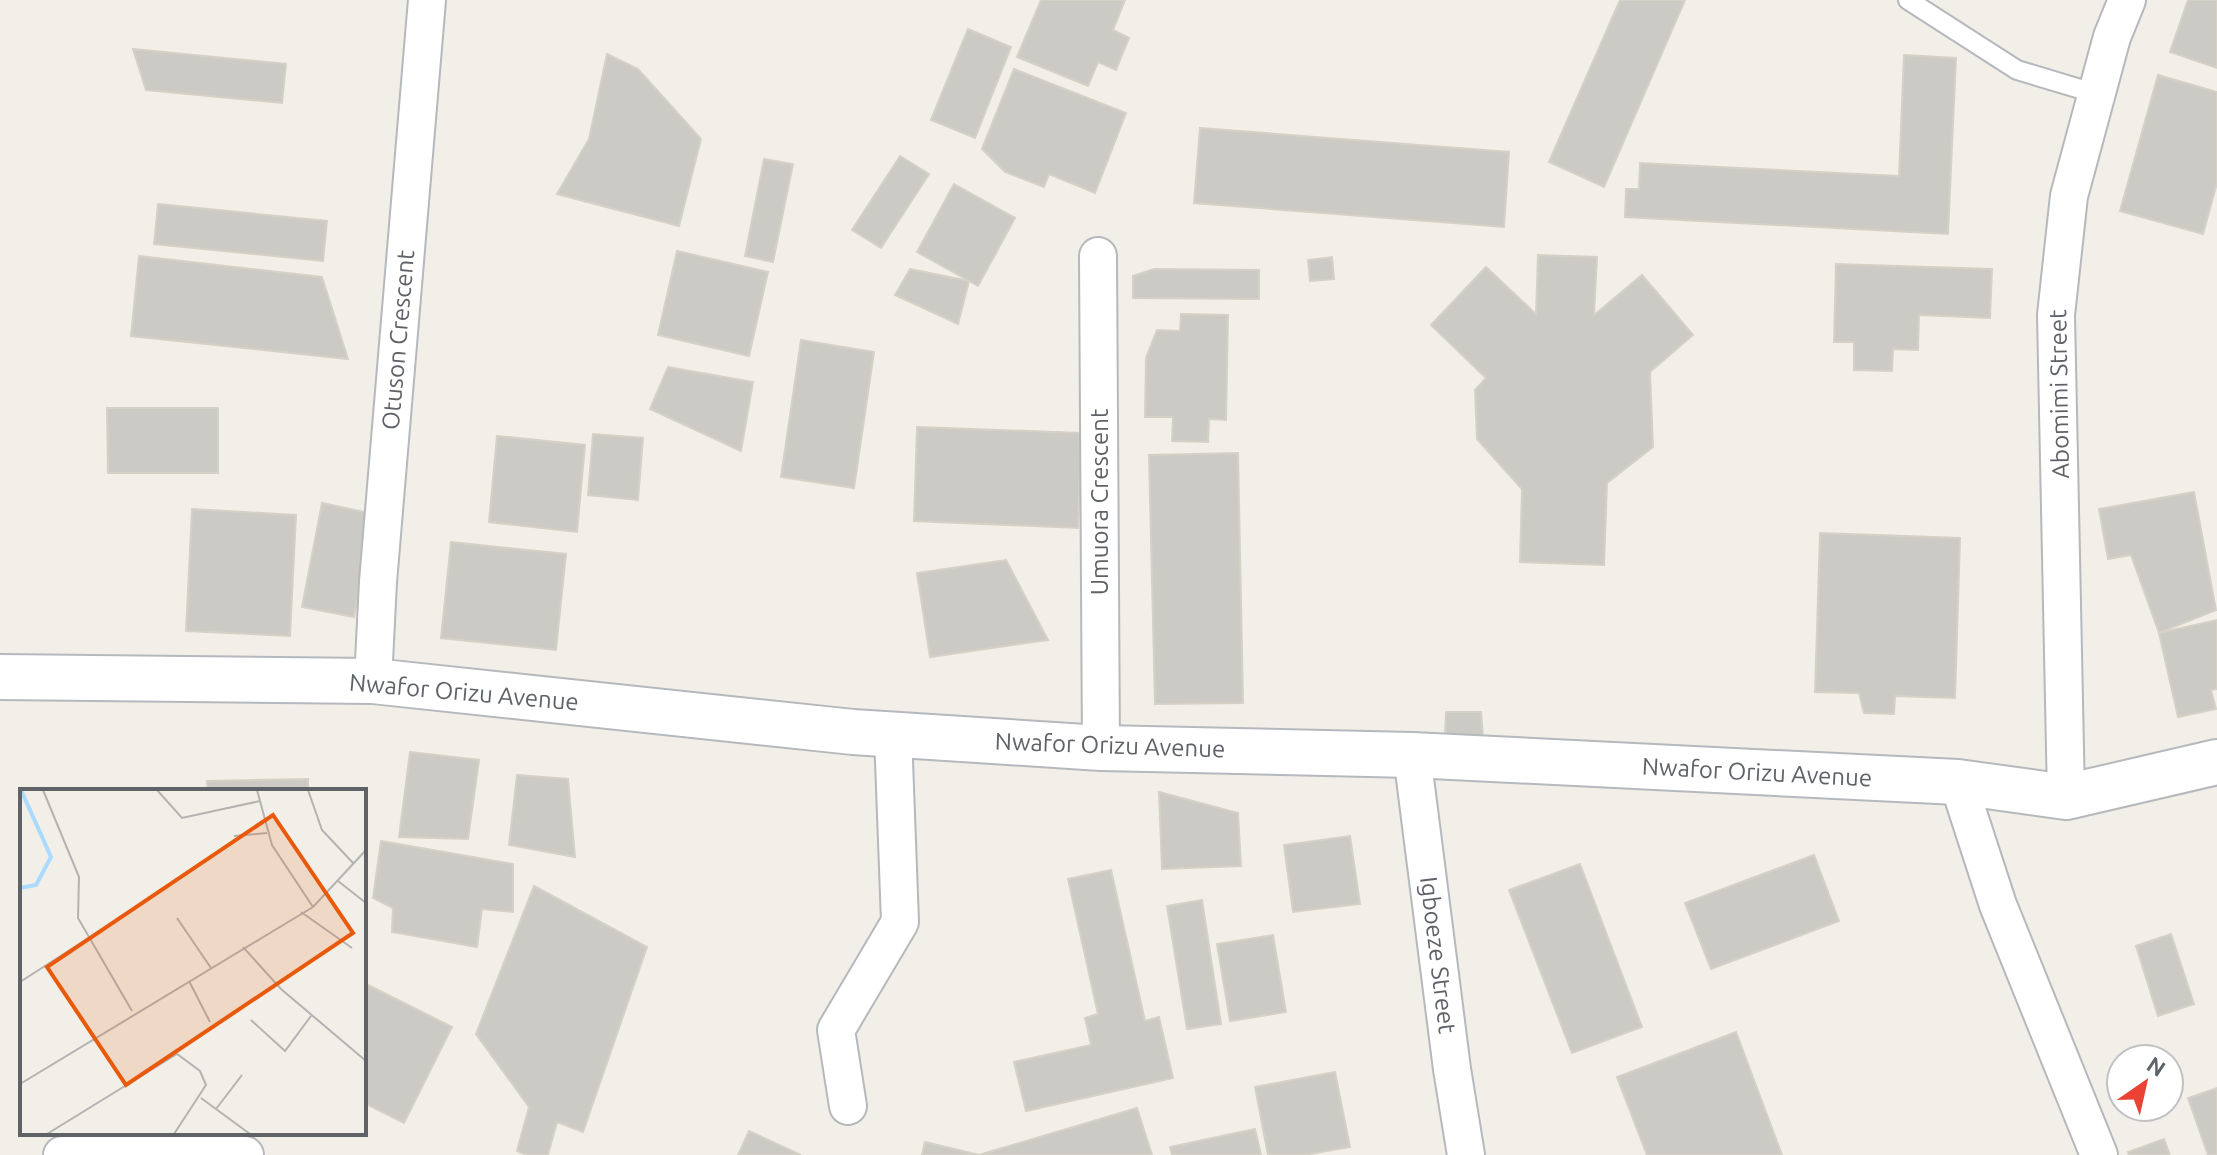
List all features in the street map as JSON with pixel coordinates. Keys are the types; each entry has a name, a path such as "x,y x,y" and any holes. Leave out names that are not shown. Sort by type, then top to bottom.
{"street":[{"name":"Otuson Crescent","path":"373,681 379,567 427,0"},
{"name":"Abomimi Street","path":"2066,797 2056,315 2069,196 2112,37 2127,0"},
{"name":"Umuora Crescent","path":"1098,256 1101,748"},
{"name":"Nwafor Orizu Avenue","path":"0,677 373,681 893,734 1101,748 1412,755 1958,782 2066,797 2217,762"},
{"path":"848,1106 836,1030 900,922 893,734"},
{"name":"Igboeze Street","path":"1412,755 1466,1155"},
{"path":"1958,782 1998,905 2099,1155"},
{"path":"62,1155 203,1151 245,1155"}],"lane":[{"path":"1908,0 2017,70 2097,94"}],"building":[{"path":"1041,0 1125,0 1113,30 1129,38 1116,70 1098,62 1088,86 1017,57"},
{"path":"1620,0 1685,0 1604,187 1549,162"},
{"path":"2188,0 2217,0 2217,68 2170,52"},
{"path":"968,29 1011,47 975,138 931,120"},
{"path":"133,49 286,64 282,103 146,90"},
{"path":"607,54 638,69 701,139 679,226 557,194 589,139"},
{"path":"1904,55 1956,58 1948,234 1625,217 1626,189 1639,189 1640,163 1899,176"},
{"path":"1014,69 1126,113 1095,193 1049,174 1044,187 1005,172 982,149"},
{"path":"2158,75 2217,92 2217,183 2203,234 2120,211"},
{"path":"1200,128 1509,152 1504,227 1194,203"},
{"path":"900,156 929,174 881,248 852,230"},
{"path":"764,159 793,164 773,262 745,256"},
{"path":"954,184 1015,218 978,286 917,252"},
{"path":"158,204 327,221 323,261 154,244"},
{"path":"677,251 768,272 749,356 658,335"},
{"path":"1538,255 1597,257 1594,315 1642,275 1693,335 1650,372 1653,447 1607,483 1604,565 1520,562 1522,489 1477,439 1475,390 1486,378 1431,325 1486,267 1536,314"},
{"path":"139,256 322,277 348,359 131,336"},
{"path":"1332,257 1334,279 1310,281 1308,260"},
{"path":"1836,264 1992,269 1990,318 1919,315 1918,350 1893,349 1892,371 1854,370 1854,342 1834,342"},
{"path":"910,269 969,281 958,324 895,295"},
{"path":"1154,269 1259,270 1259,299 1133,298 1133,276"},
{"path":"1181,314 1228,315 1226,420 1209,419 1208,442 1172,441 1173,417 1145,417 1146,358 1157,330 1180,331"},
{"path":"801,340 874,352 854,488 781,477"},
{"path":"668,367 753,382 741,451 650,409"},
{"path":"107,408 218,408 218,473 108,473"},
{"path":"917,427 1081,433 1078,528 914,521"},
{"path":"593,434 643,438 638,500 588,495"},
{"path":"497,436 585,445 577,532 489,522"},
{"path":"1238,453 1243,703 1155,704 1149,455"},
{"path":"2194,492 2216,610 2159,633 2131,555 2108,559 2099,509"},
{"path":"322,503 374,514 354,617 302,607"},
{"path":"192,509 296,515 290,636 186,631"},
{"path":"1820,533 1960,538 1955,698 1895,696 1894,714 1864,713 1859,693 1815,692"},
{"path":"451,542 566,554 556,650 441,638"},
{"path":"1006,560 1048,640 930,657 917,573"},
{"path":"2217,620 2217,689 2211,690 2216,709 2178,717 2159,633"},
{"path":"1446,712 1481,712 1483,737 1445,736"},
{"path":"410,752 479,760 468,839 399,837"},
{"path":"517,775 568,779 575,857 509,845"},
{"path":"308,779 308,789 208,789 207,781"},
{"path":"1159,792 1238,813 1241,866 1162,869"},
{"path":"1350,836 1360,904 1293,912 1284,845"},
{"path":"381,841 513,864 513,912 482,909 477,947 392,932 393,908 373,898"},
{"path":"1814,855 1839,921 1711,969 1685,903"},
{"path":"1580,864 1642,1027 1572,1053 1509,890"},
{"path":"1111,870 1145,1021 1159,1017 1173,1078 1026,1111 1014,1062 1091,1045 1085,1018 1098,1014 1068,879"},
{"path":"534,886 647,947 583,1132 557,1122 548,1155 526,1155 517,1151 529,1107 476,1034"},
{"path":"1202,900 1221,1024 1187,1029 1167,906"},
{"path":"2171,934 2194,1004 2158,1016 2136,946"},
{"path":"1273,935 1286,1012 1230,1021 1217,944"},
{"path":"366,984 452,1027 404,1123 366,1104"},
{"path":"1736,1032 1782,1155 1647,1155 1617,1077"},
{"path":"1335,1072 1350,1147 1305,1155 1268,1155 1255,1087"},
{"path":"2217,1088 2217,1155 2208,1155 2188,1098"},
{"path":"1137,1108 1152,1155 979,1155"},
{"path":"1255,1129 1261,1155 1172,1155 1170,1147"},
{"path":"749,1131 801,1155 738,1155"},
{"path":"2164,1139 2170,1155 2129,1155 2128,1152"},
{"path":"925,1142 979,1155 922,1155"}]}
